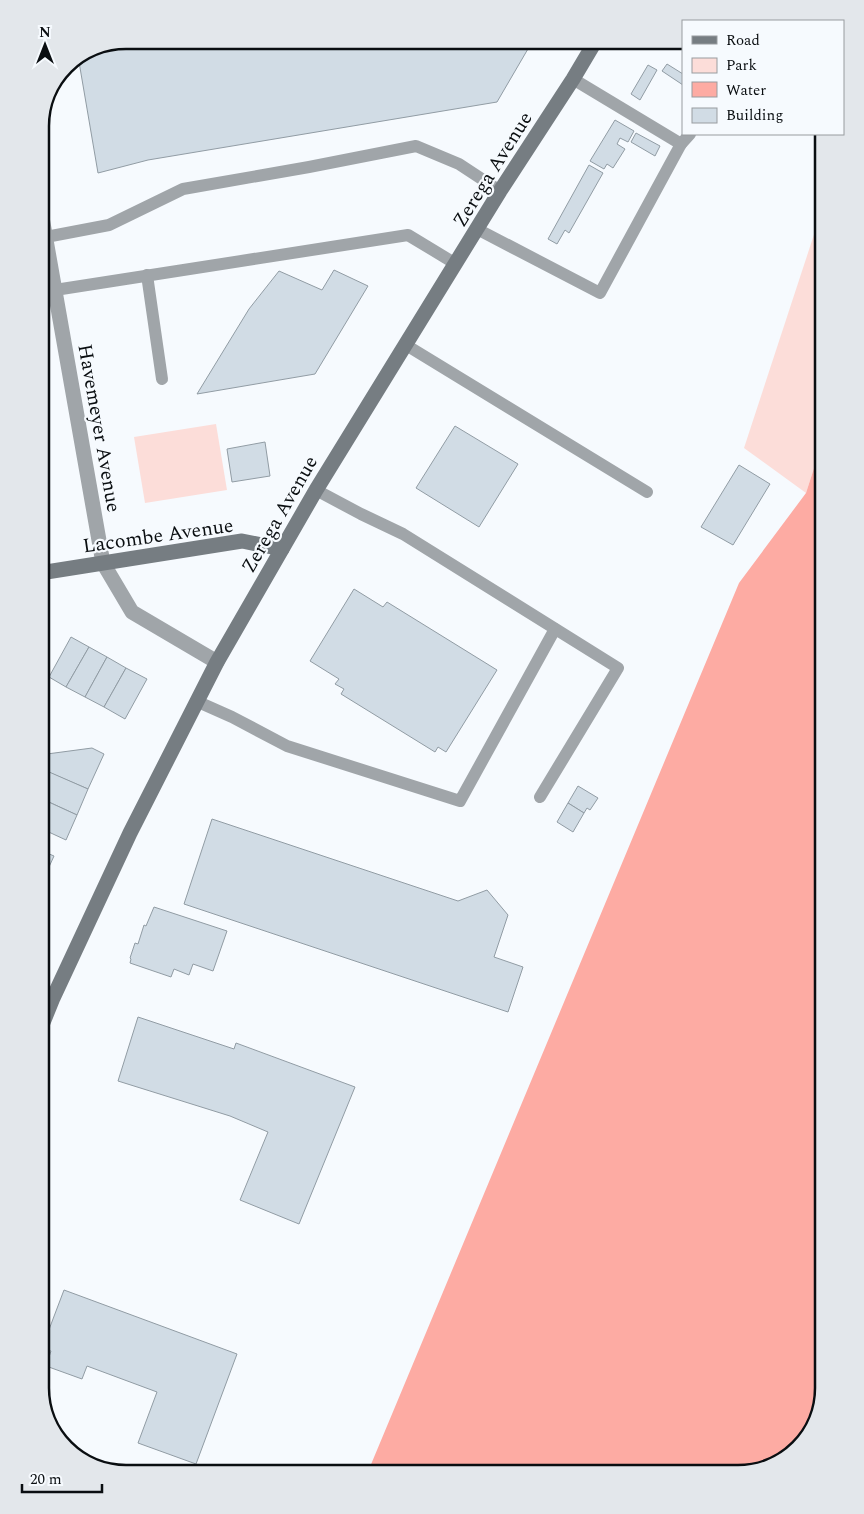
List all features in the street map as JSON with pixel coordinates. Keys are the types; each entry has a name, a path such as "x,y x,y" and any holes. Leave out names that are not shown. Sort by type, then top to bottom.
{"main road":[{"name":"Zerega Avenue","path":"49,1008 130,833 217,662 316,490 500,191 591,49"},
{"name":"Lacombe Avenue","path":"49,572 242,541 282,549"}],"street":[{"name":"Havemeyer Avenue","path":"49,255 103,563 132,612 217,662"}],"lane":[{"path":"573,79 681,144"},
{"path":"477,229 600,293 681,144 689,135"},
{"path":"49,236 108,226 183,189 309,168 416,146 459,164 500,191"},
{"path":"55,290 408,235 456,264"},
{"path":"146,276 162,379"},
{"path":"406,345 647,492"},
{"path":"316,490 403,534 618,668 540,797"},
{"path":"196,701 232,717 287,746 460,801 555,629"}],"green space":[{"path":"815,231 815,465 806,493 744,448"},
{"path":"216,424 227,490 145,503 134,437"}],"water":[{"path":"815,465 815,1399 807,1423 796,1439 781,1452 773,1457 749,1465 371,1465 739,583 806,493"}],"building":[{"path":"115,49 528,49 497,102 148,160 98,173 79,65 101,53"},
{"path":"667,64 682,73 682,84 662,71"},
{"path":"648,65 657,70 640,100 631,94"},
{"path":"615,120 634,131 628,142 620,138 617,144 625,149 613,168 607,164 604,169 590,161"},
{"path":"636,133 660,146 655,156 631,142"},
{"path":"589,165 603,173 569,233 565,230 557,244 548,239"},
{"path":"334,270 368,286 315,374 197,394 249,309 279,271 322,290"},
{"path":"455,426 518,464 479,527 416,488"},
{"path":"265,442 270,476 232,482 227,449"},
{"path":"739,465 770,484 733,545 701,527"},
{"path":"354,589 383,607 387,602 497,670 446,752 438,747 435,752 341,694 344,689 335,684 339,679 310,661"},
{"path":"71,637 89,647 66,687 49,677"},
{"path":"89,647 107,657 85,697 66,687"},
{"path":"107,657 126,668 104,707 85,697"},
{"path":"126,668 147,679 125,719 104,707"},
{"path":"92,748 104,754 88,789 49,772 49,754"},
{"path":"49,772 88,789 77,815 49,802"},
{"path":"578,786 598,798 590,810 587,808 584,813 568,803"},
{"path":"49,802 77,815 66,840 49,832"},
{"path":"568,803 584,813 573,832 557,822"},
{"path":"212,819 458,901 487,890 508,915 494,957 523,967 508,1012 184,904"},
{"path":"49,854 54,856 49,867"},
{"path":"154,907 227,931 213,971 193,964 189,975 174,969 171,977 130,963 135,943 138,944 144,925 146,926"},
{"path":"138,1017 234,1049 236,1043 355,1087 299,1224 240,1200 268,1132 230,1116 118,1081"},
{"path":"64,1290 237,1354 196,1464 138,1443 157,1392 87,1366 82,1379 49,1367 51,1351 49,1350 49,1330"}]}
